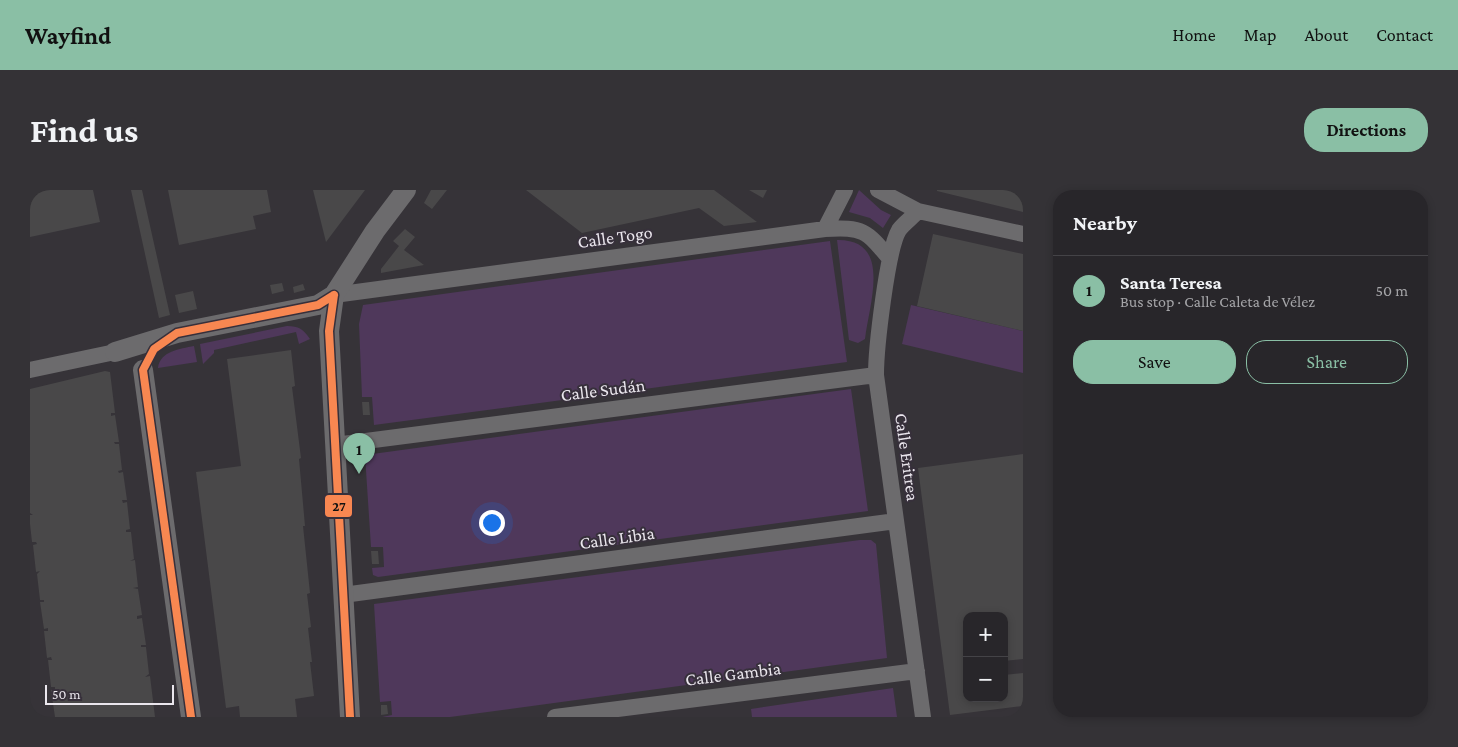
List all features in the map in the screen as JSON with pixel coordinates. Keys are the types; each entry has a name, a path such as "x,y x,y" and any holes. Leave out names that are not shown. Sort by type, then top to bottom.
{"street":[{"path":"30,370 115,352 177,333 318,305 334,295 376,231 406,190"},
{"path":"824,229 845,190"},
{"path":"878,190 918,211 1023,234"},
{"name":"Calle Eritrea","path":"918,211 899,231 890,259 876,356 876,375 923,717"},
{"name":"Calle Togo","path":"334,295 824,229 851,228 870,235 890,259"},
{"path":"334,295 329,331 350,717"},
{"path":"143,370 154,349 177,333"},
{"path":"115,352 133,358 143,370 191,717"},
{"name":"Calle Sudán","path":"335,445 876,375"},
{"name":"Calle Libia","path":"343,596 896,521"},
{"name":"Calle Gambia","path":"555,717 917,671"}],"shaded area":[{"path":"859,190 881,210 891,215 883,228 870,218 849,212"},
{"path":"837,240 854,243 866,250 872,262 874,276 873,292 865,339 858,343 849,340"},
{"path":"830,241 847,362 374,425 372,397 362,397 359,324 363,305"},
{"path":"911,305 1023,331 1023,373 902,344"},
{"path":"287,326 300,329 310,339 299,344 296,332 214,350 214,353 203,364 200,344"},
{"path":"194,346 197,362 158,368 162,358 167,354"},
{"path":"851,389 868,511 378,577 373,575 372,568 384,567 383,547 371,547 365,455"},
{"path":"871,540 876,544 887,658 450,717 382,717 392,715 391,701 380,702 374,604"},
{"path":"893,688 897,717 752,717 751,709"}],"building":[{"path":"30,190 93,190 100,222 30,237"},
{"path":"131,190 142,190 170,315 159,318"},
{"path":"168,190 267,190 271,212 253,216 256,229 179,245"},
{"path":"313,190 365,190 326,242"},
{"path":"431,190 447,190 432,209 424,203"},
{"path":"526,190 714,190 757,222 724,226 699,208 582,233"},
{"path":"749,190 767,190 763,198"},
{"path":"1023,190 1023,212 937,191"},
{"path":"405,229 415,237 404,250 424,265 381,273 381,269 399,246 393,241"},
{"path":"933,234 1023,254 1023,331 917,306"},
{"path":"282,283 284,291 272,294 270,285"},
{"path":"303,284 305,290 294,293 293,287"},
{"path":"193,291 197,309 179,313 175,295"},
{"path":"291,350 295,386 292,387 301,458 299,459 305,526 303,526 310,593 307,594 311,627 308,628 314,696 295,699 297,717 240,717 239,706 226,708 196,472 241,466 227,359"},
{"path":"105,371 110,372 115,413 111,413 111,416 115,415 119,442 114,442 119,444 122,470 118,471 119,473 123,472 127,500 122,500 123,503 127,502 130,529 126,530 126,532 131,532 134,559 130,561 135,560 138,587 133,588 138,589 142,615 137,616 137,619 142,618 146,645 141,645 141,647 146,647 149,674 145,677 150,676 155,717 55,717 51,690 55,689 55,687 51,687 48,660 52,660 51,657 47,658 44,631 48,631 48,628 44,629 40,602 44,602 44,600 40,600 37,574 40,571 36,572 33,545 37,544 32,542 30,524 30,515 33,515 30,513 30,389"},
{"path":"362,402 369,402 370,415 363,415"},
{"path":"1023,454 1023,659 1008,661 1008,612 963,612 963,702 1008,702 1008,675 1023,673 1023,706 950,715 918,468"},
{"path":"371,551 378,551 379,564 372,564"},
{"path":"381,705 387,705 388,714 381,715"}],"transit line":[{"name":"27","path":"334,295 329,331 350,717"},
{"name":"27","path":"191,717 143,370 154,349 177,333 318,305 334,295"}],"place":[{"name":"Santa Teresa","path":"359,474"}]}
